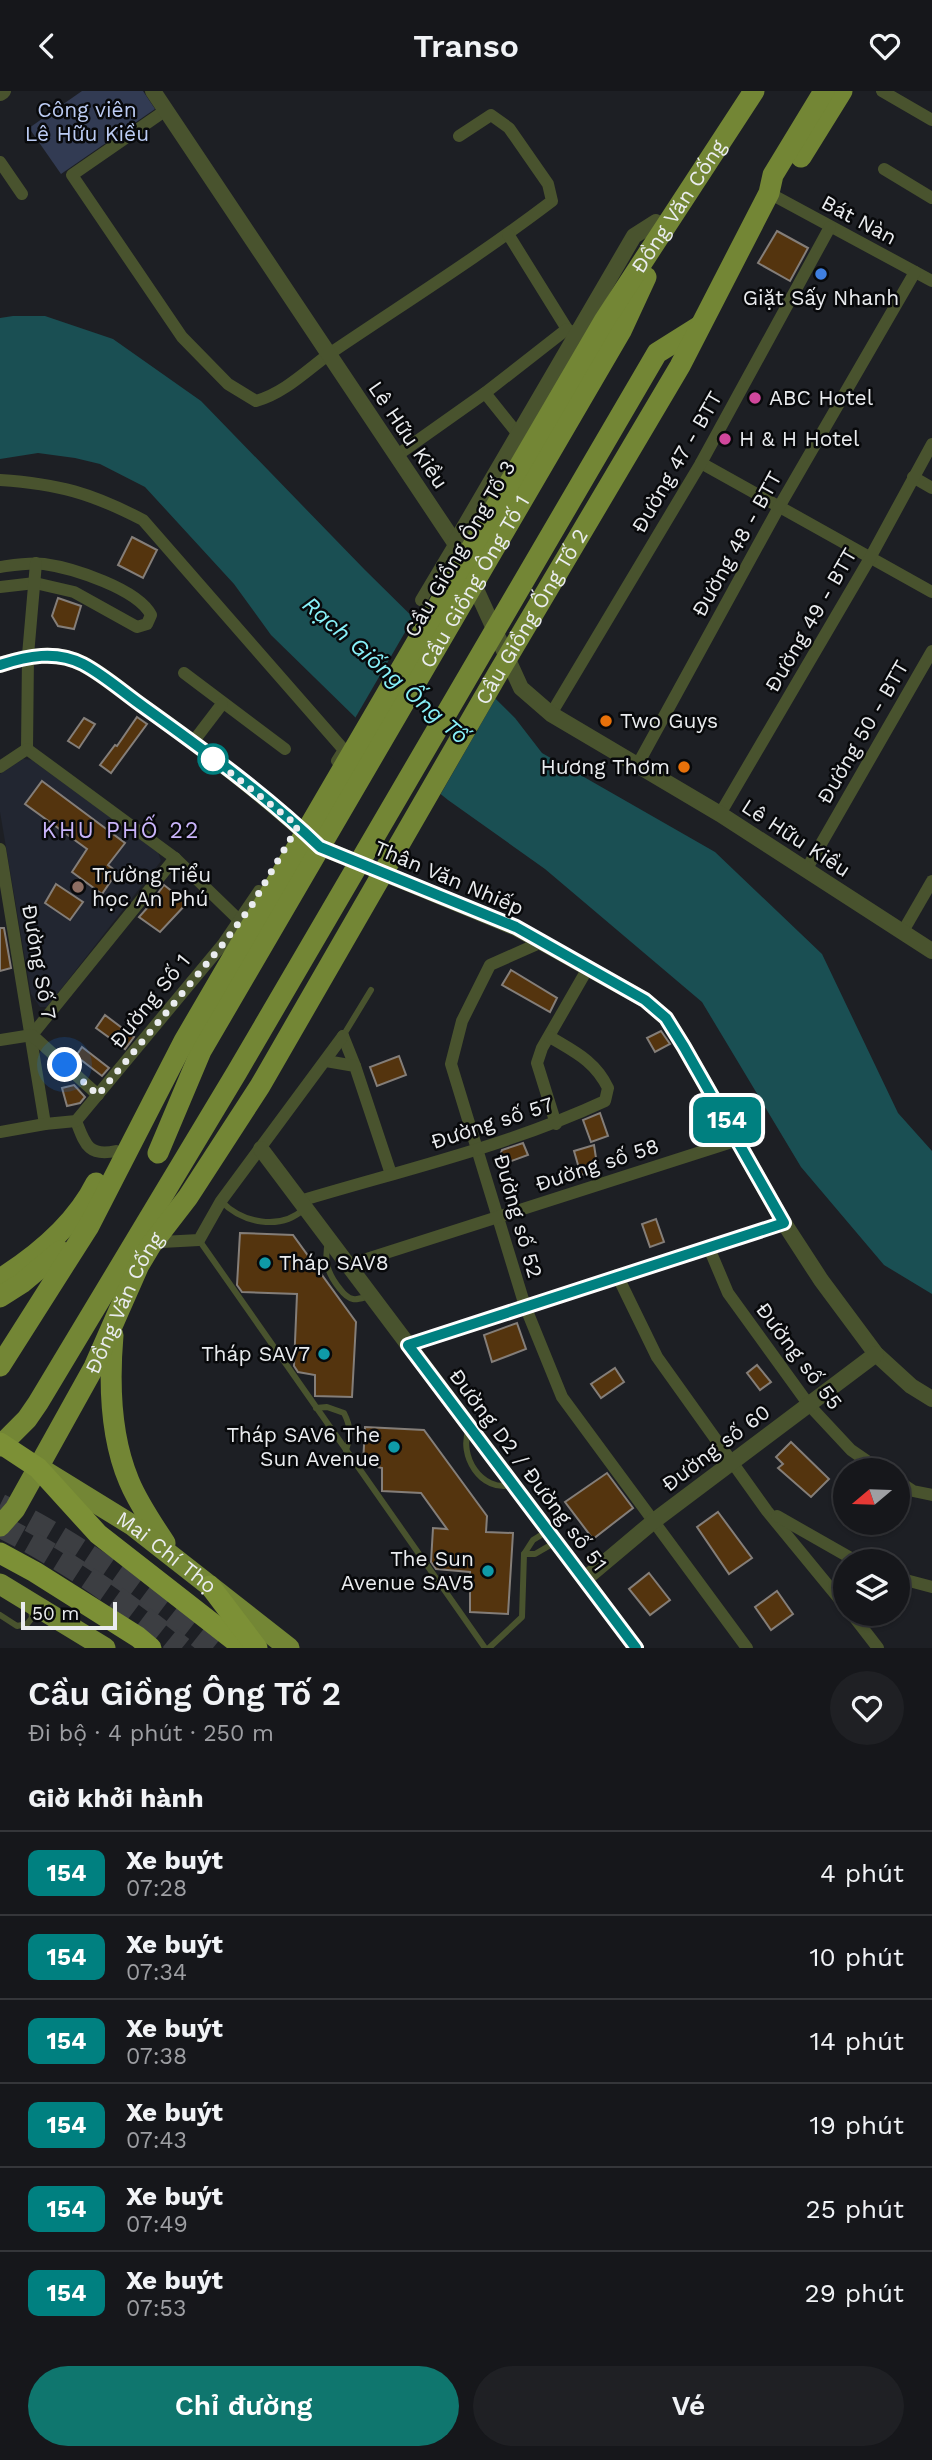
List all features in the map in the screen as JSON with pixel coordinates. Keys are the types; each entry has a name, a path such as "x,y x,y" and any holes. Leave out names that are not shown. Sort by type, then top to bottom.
{"highway":[{"name":"Mai Chí Thọ","path":"0,1445 38,1468 98,1534 244,1648"},
{"path":"0,1553 36,1572 151,1648"},
{"path":"211,1586 257,1648"}],"main road":[{"name":"Đồng Văn Cống","path":"607,323 737,91"},
{"name":"Đồng Văn Cống","path":"666,219 754,91"},
{"path":"701,325 769,193 773,175 824,91"},
{"path":"769,193 782,188 842,91"},
{"name":"Cầu Giồng Ông Tố 3","path":"187,1042 607,323"},
{"name":"Cầu Giồng Ông Tố 1","path":"0,1445 21,1426 38,1403 237,1072 657,353 701,325"},
{"name":"Cầu Giồng Ống Tố 2","path":"260,1086 497,675 680,366 701,325"},
{"path":"158,1152 187,1042"},
{"path":"0,1279 64,1228 88,1200 112,1157 187,1042"},
{"path":"0,1366 89,1226 187,1042"},
{"name":"Đồng Văn Cống","path":"0,1526 9,1517 38,1468 94,1367 131,1280 157,1237 188,1198 260,1086"},
{"path":"0,1297 22,1283 89,1226"},
{"path":"114,1321 111,1375 118,1445 128,1480 176,1559"},
{"name":"Mai Chí Thọ","path":"38,1468 132,1525 289,1648"},
{"path":"0,1584 105,1648"}],"street":[{"name":"Lê Hữu Kiều","path":"153,91 454,543 521,688 551,714 720,814 932,951"},
{"path":"882,91 932,120"},
{"path":"166,110 72,175 182,337 215,372 242,394 256,401 270,397 552,201 548,184 509,128 491,115 459,136"},
{"path":"0,162 22,194"},
{"path":"884,169 932,198"},
{"name":"Bát Nàn","path":"769,193 932,281"},
{"path":"421,600 572,332 634,236 666,219"},
{"name":"Đường 47 - BTT","path":"551,714 701,463 830,227"},
{"path":"508,234 572,332"},
{"name":"Đường 48 - BTT","path":"638,764 779,507 915,272"},
{"path":"396,456 572,332"},
{"path":"485,393 517,433"},
{"name":"Đường 49 - BTT","path":"720,814 870,558 932,444"},
{"path":"701,463 932,592"},
{"path":"913,477 932,488"},
{"name":"Đường Số 1","path":"0,480 70,488 143,520 344,750 252,905 223,944 76,1121"},
{"path":"27,750 28,655 36,563"},
{"path":"0,567 47,564 109,583 147,606 151,615 147,624 137,627 74,592 34,583 0,587"},
{"name":"Đường 50 - BTT","path":"806,870 932,651"},
{"name":"Thân Văn Nhiếp","path":"0,665 28,655 50,656 82,663 193,742 298,826 320,847 544,941 645,1000 666,1018 784,1223 821,1280 876,1354 911,1386 932,1399"},
{"path":"184,673 285,749"},
{"path":"193,742 222,703"},
{"path":"0,767 27,750"},
{"path":"27,750 175,858 239,920"},
{"name":"Đường Số 7","path":"0,849 45,1124"},
{"path":"0,1040 32,1035 175,858"},
{"path":"902,933 932,881"},
{"name":"Đường số 52","path":"544,941 490,965 462,1021 450,1064 525,1306 562,1397 747,1648"},
{"path":"556,1124 537,1063 542,1048 588,968"},
{"path":"32,1035 98,1095"},
{"path":"157,1237 162,1242 199,1240 220,1201 343,1036"},
{"path":"343,1036 391,1174"},
{"name":"Đường số 57","path":"303,1205 391,1174 478,1150 556,1124 605,1101 608,1088 599,1071 584,1058 550,1037"},
{"path":"326,1061 355,1066"},
{"path":"0,1132 76,1121 89,1148 112,1157"},
{"name":"Đường số 58","path":"348,1265 738,1140"},
{"name":"Đường D2 / Đường số 51","path":"261,1149 636,1648"},
{"path":"408,1345 784,1223"},
{"name":"Đường số 55","path":"709,1248 728,1293 809,1405 851,1450 863,1458"},
{"path":"617,1275 657,1357 768,1511 833,1591"},
{"name":"Đường số 60","path":"585,1579 654,1521 876,1354"},
{"path":"910,1489 932,1495"},
{"path":"768,1511 835,1549"},
{"path":"910,1581 932,1587"},
{"path":"861,1626 878,1648"}],"lane":[{"path":"343,1036 370,990"},
{"path":"220,1201 240,1215 270,1223 287,1221 303,1205"},
{"path":"328,1239 327,1272 337,1286 346,1296 355,1300 371,1296"},
{"path":"199,1240 487,1648 522,1617 524,1554 533,1540 552,1536"},
{"path":"316,1408 327,1407 344,1413 351,1425 346,1450"},
{"path":"524,1554 535,1554 552,1536"},
{"path":"0,1615 17,1626 27,1624 32,1619 29,1601"}],"shaded area":[{"name":"Trường Tiểu học An Phú","path":"23,759 32,760 158,852 161,861 47,1007 40,1007 31,994 0,812 0,774"}],"green space":[{"name":"Công viên Lê Hữu Kiều","path":"82,91 143,91 155,109 61,174 29,128"}],"water":[{"name":"Rạch Giống Ống Tố","path":"45,316 113,339 201,401 365,570 515,718 542,753 715,852 822,954 898,1113 932,1151 932,1294 884,1265 801,1167 702,1002 545,869 448,800 402,763 271,635 234,584 145,487 100,464 75,458 38,453 0,459 0,318"}],"pier":[{"path":"415,615 497,696 439,797 400,766 354,720"}],"building":[{"path":"777,231 808,248 790,281 758,263"},
{"path":"132,537 157,550 143,578 118,565"},
{"path":"58,598 81,606 74,629 58,626 52,616"},
{"path":"137,717 147,724 111,773 100,765"},
{"path":"84,718 95,724 79,748 68,741"},
{"path":"42,781 125,843 108,865 117,872 102,894 72,872 87,849 25,804"},
{"path":"56,884 83,902 70,920 45,903"},
{"path":"164,885 187,903 160,932 139,917"},
{"path":"0,928 4,928 11,968 0,971"},
{"path":"511,970 557,998 550,1012 502,985"},
{"path":"105,1015 134,1037 125,1049 96,1028"},
{"path":"661,1031 670,1044 655,1052 647,1038"},
{"path":"82,1047 109,1068 102,1076 76,1056"},
{"path":"399,1056 406,1075 377,1086 370,1067"},
{"path":"74,1085 85,1097 80,1103 67,1106 62,1088"},
{"path":"600,1113 608,1136 591,1142 583,1120"},
{"path":"523,1143 528,1155 503,1164 500,1155 502,1150"},
{"path":"594,1145 598,1171 581,1175 574,1151"},
{"path":"656,1219 664,1242 650,1247 642,1224"},
{"path":"240,1233 293,1235 356,1322 352,1397 315,1396 315,1375 298,1372 294,1366 297,1294 242,1292 237,1285"},
{"path":"517,1323 526,1349 492,1362 484,1335"},
{"path":"757,1365 771,1382 760,1390 747,1373"},
{"path":"615,1368 624,1382 601,1398 591,1384"},
{"path":"365,1427 424,1430 487,1516 486,1532 513,1533 508,1614 470,1612 470,1572 436,1569 431,1562 433,1528 447,1529 421,1493 382,1491 382,1468 363,1464"},
{"path":"791,1442 829,1479 811,1497 778,1468 783,1464 776,1457"},
{"path":"607,1473 633,1508 593,1539 565,1502"},
{"path":"718,1512 752,1558 729,1574 697,1527"},
{"path":"649,1573 670,1600 650,1615 629,1589"},
{"path":"777,1591 793,1614 771,1630 755,1607"}],"tunnel":[{"path":"0,1505 111,1570 213,1648"},
{"path":"0,1526 94,1582 182,1648"}],"bus line":[{"name":"154","path":"0,665 28,655 50,656 82,663 193,742 298,826 320,847 516,927 645,1000 666,1018 784,1223 408,1345 636,1648"}],"place":[{"name":"Giặt Sấy Nhanh","path":"821,274"},
{"name":"ABC Hotel","path":"755,398"},
{"name":"H & H Hotel","path":"725,439"},
{"name":"Two Guys","path":"606,721"},
{"name":"Hương Thơm","path":"684,767"},
{"name":"Trường Tiểu học An Phú","path":"78,887"},
{"name":"Tháp SAV8","path":"265,1263"},
{"name":"Tháp SAV7","path":"324,1354"},
{"name":"Tháp SAV6 The Sun Avenue","path":"394,1447"},
{"name":"The Sun Avenue SAV5","path":"488,1571"}],"district":[{"name":"KHU PHỐ 22","path":"121,830"}],"route":[{"path":"65,1065 98,1095 252,905 298,826 213,759"}]}
